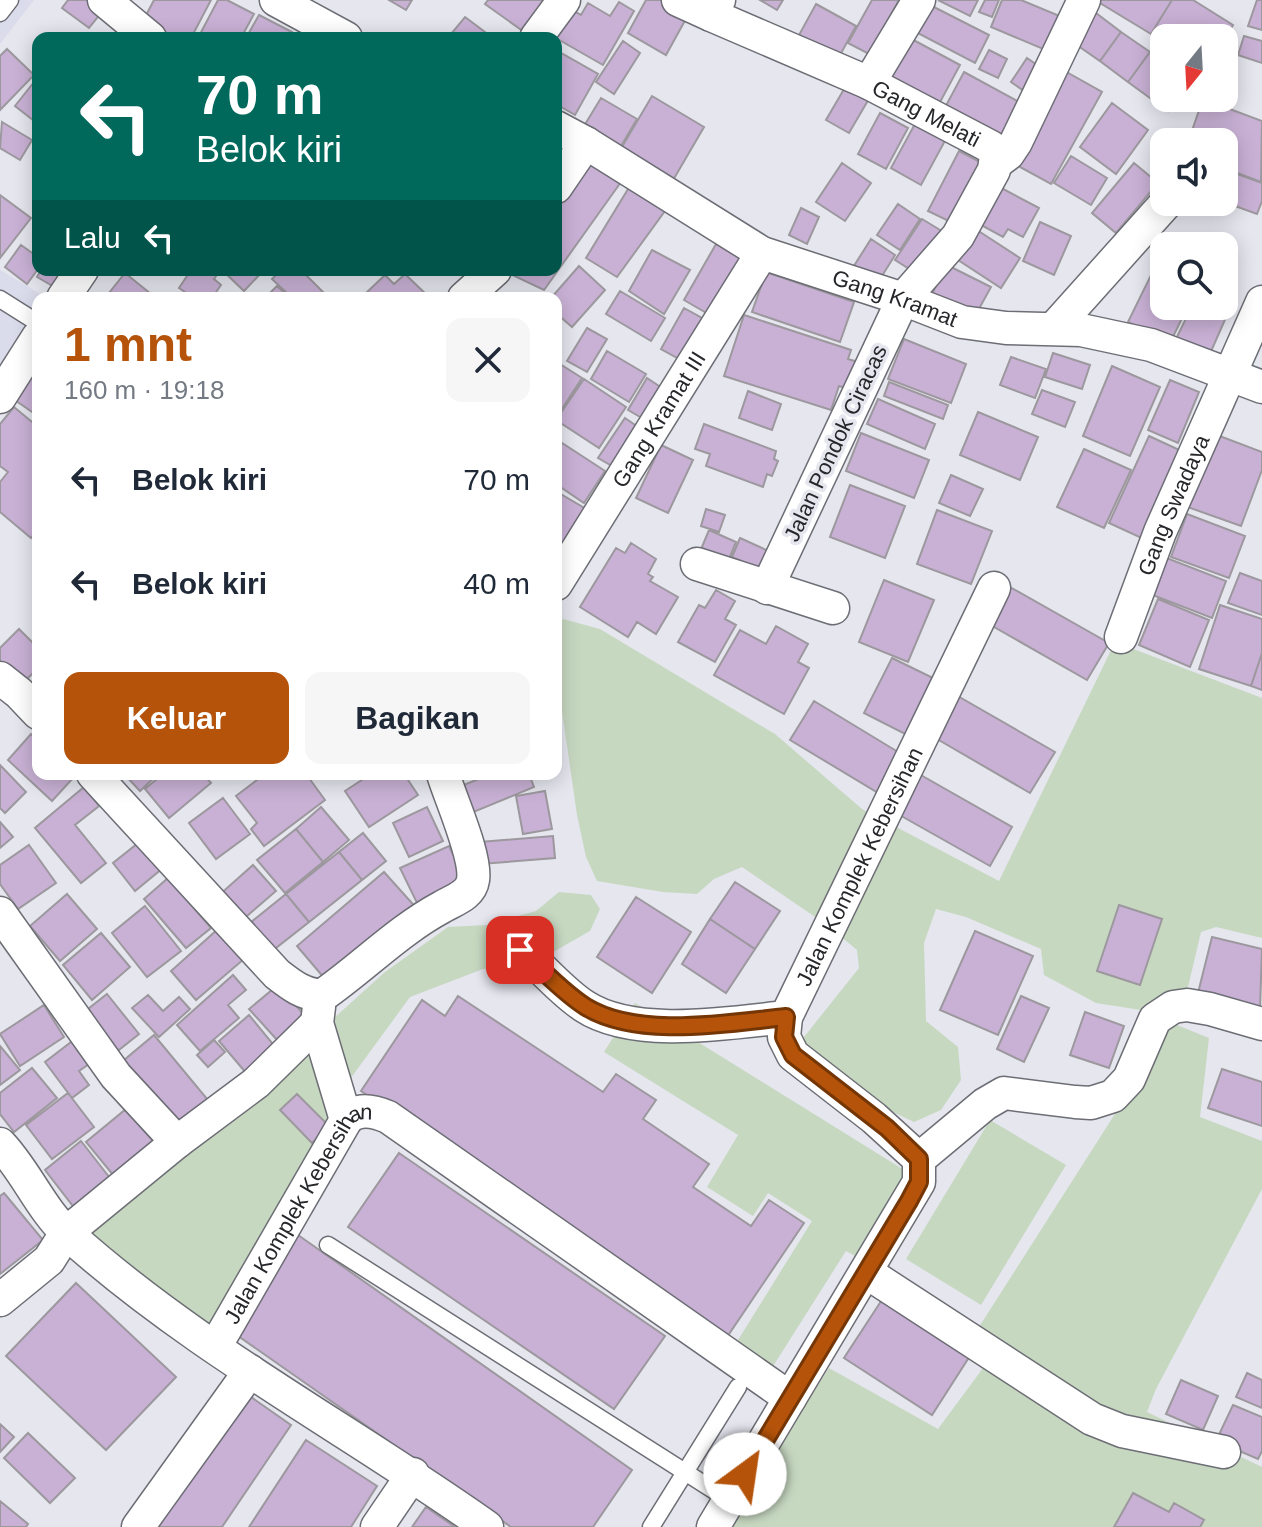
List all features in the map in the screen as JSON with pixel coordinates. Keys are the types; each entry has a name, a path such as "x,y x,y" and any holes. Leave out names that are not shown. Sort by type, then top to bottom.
{"street":[{"path":"104,0 143,32"},
{"path":"276,0 335,32"},
{"path":"540,32 564,0"},
{"name":"Gang Melati","path":"678,0 715,8 991,147 996,163 958,236 903,299"},
{"path":"869,83 919,0"},
{"path":"996,163 1008,154 1016,142 1084,0"},
{"name":"Gang Kramat","path":"562,130 762,253 903,299 962,322 1006,328 1055,327 1151,345 1262,387"},
{"path":"562,178 586,143"},
{"path":"1055,327 1154,216"},
{"name":"Gang Kramat III","path":"562,574 762,253"},
{"path":"471,292 488,276"},
{"name":"Jalan Pondok Ciracas","path":"767,588 903,299"},
{"name":"Gang Swadaya","path":"1121,637 1160,532 1262,302"},
{"path":"0,397 32,346"},
{"path":"697,564 833,608"},
{"name":"Jalan Komplek Kebersihan","path":"786,1017 994,588"},
{"path":"99,780 277,974 316,1009 346,1120"},
{"path":"0,1300 49,1260 66,1233 177,1142 256,1083 316,1009 323,995 428,914 471,888 472,857 445,780"},
{"path":"0,913 116,1076 177,1142"},
{"path":"513,945 584,1006 612,1020 691,1026 754,1023 786,1017 784,1037 793,1055 874,1118 919,1159 919,1182 721,1513"},
{"path":"919,1159 985,1104 1004,1093 1091,1103 1113,1096 1129,1079 1155,1019 1173,1007 1187,1005 1210,1009 1262,1024"},
{"name":"Jalan Komplek Kebersihan","path":"215,1347 346,1120 350,1115 374,1111 388,1117 790,1398"},
{"name":"Jalan Komplek Kebersihan","path":"0,1144 66,1233 115,1274 250,1371 413,1474 487,1527"},
{"path":"866,1272 1092,1419 1122,1431 1224,1452"},
{"path":"138,1527 250,1371"},
{"path":"377,1527 413,1474"}],"lane":[{"path":"0,13 10,0"},
{"path":"0,299 32,319"},
{"path":"328,1245 685,1472 721,1513"},
{"path":"651,1527 738,1387"}],"shaded area":[{"path":"0,0 34,0 0,44"},
{"path":"0,270 37,292 32,292 32,338 0,384"}],"green space":[{"path":"562,620 600,629 775,734 862,809 999,881 1115,642 1262,698 1262,938 1216,927 1201,932 1188,987 1141,1010 1096,1003 1044,975 1041,949 966,917 936,909 924,943 926,1021 958,1047 961,1080 941,1110 914,1122 845,1089 796,1047 859,968 857,950 827,925 742,867 714,879 697,894 597,881 586,857 577,815 562,711"},
{"path":"559,892 591,895 600,909 590,931 525,968 483,969 410,997 337,1097 330,1136 248,1271 206,1328 80,1236 229,1113 385,972 448,927 486,925 536,911"},
{"path":"635,1003 917,1178 864,1261 846,1251 770,1371 733,1348 812,1221 768,1193 753,1216 707,1187 738,1135 604,1052"},
{"path":"1167,1021 1209,1038 1200,1117 1262,1141 1262,1189 1156,1389 1147,1412 1262,1467 1262,1527 726,1527 829,1368 938,1429 1000,1345 979,1327 1113,1117"},
{"path":"990,1120 1066,1165 981,1305 906,1259"}],"building":[{"path":"68,0 97,0 106,7 89,28 62,8"},
{"path":"154,0 211,0 194,32 165,32 143,21"},
{"path":"218,0 227,0 254,14 244,32 201,32"},
{"path":"389,0 412,0 406,10"},
{"path":"488,0 550,0 528,32 485,4"},
{"path":"646,0 663,0 688,15 666,55 628,33"},
{"path":"760,0 783,0 777,10"},
{"path":"872,0 899,0 869,54 848,43"},
{"path":"938,0 978,0 970,16"},
{"path":"985,0 999,0 992,17 979,12"},
{"path":"1002,0 1021,0 1062,17 1048,51 991,27"},
{"path":"1095,0 1172,0 1157,24 1150,24 1150,33"},
{"path":"1172,0 1193,0 1231,24 1157,24"},
{"path":"1257,0 1262,0 1262,30 1248,26"},
{"path":"619,2 634,11 603,65 562,42 562,32 557,32 570,9 581,15 588,3 610,16"},
{"path":"816,4 856,26 839,57 799,35"},
{"path":"928,4 989,35 975,63 914,31"},
{"path":"1096,13 1121,32 1100,61 1074,43"},
{"path":"259,15 292,32 249,32"},
{"path":"465,17 485,32 453,32"},
{"path":"1121,32 1150,52 1128,82 1100,61"},
{"path":"906,36 960,65 939,104 885,75"},
{"path":"1244,36 1262,41 1262,63 1238,55"},
{"path":"623,41 640,53 614,94 596,82"},
{"path":"7,49 32,73 32,77 0,110 0,56"},
{"path":"989,50 1007,59 998,78 979,69"},
{"path":"1150,52 1150,98 1128,82"},
{"path":"562,53 598,74 575,115 562,107"},
{"path":"1027,58 1040,67 1024,91 1011,82"},
{"path":"1063,70 1102,92 1051,184 1011,162"},
{"path":"964,72 1021,103 999,144 942,113"},
{"path":"847,84 870,97 849,133 826,120"},
{"path":"32,85 32,119 15,106"},
{"path":"652,96 704,127 672,182 619,152"},
{"path":"601,98 637,119 617,153 581,131"},
{"path":"1112,103 1148,130 1116,174 1080,147"},
{"path":"1198,112 1238,112 1262,121 1261,182 1238,173 1238,128 1193,128"},
{"path":"880,113 908,128 886,169 858,154"},
{"path":"2,122 32,140 20,160 0,148"},
{"path":"916,122 946,139 921,185 891,168"},
{"path":"959,151 990,167 959,226 928,211"},
{"path":"1071,156 1107,178 1091,205 1054,183"},
{"path":"588,157 621,182 562,265 562,195"},
{"path":"842,163 871,183 845,221 816,202"},
{"path":"1134,163 1150,176 1150,193 1116,233 1092,213"},
{"path":"1238,174 1262,183 1262,201 1257,214 1238,207"},
{"path":"633,181 670,204 617,277 586,258"},
{"path":"992,183 1039,208 1023,237 1008,229 1003,237 972,220"},
{"path":"0,195 31,218 0,258"},
{"path":"898,204 920,219 900,250 877,235"},
{"path":"801,208 819,217 807,244 789,235"},
{"path":"922,219 945,233 919,275 895,260"},
{"path":"1040,222 1071,236 1054,275 1023,261"},
{"path":"977,230 1020,258 1001,288 958,260"},
{"path":"871,239 895,255 877,284 852,269"},
{"path":"716,244 747,262 715,318 684,300"},
{"path":"21,245 32,253 33,276 27,284 5,267"},
{"path":"652,250 690,270 664,314 629,291"},
{"path":"947,265 991,287 974,318 931,296"},
{"path":"579,266 605,290 572,327 562,318 562,292 556,292"},
{"path":"766,272 854,302 840,342 752,312"},
{"path":"38,276 63,276 56,288"},
{"path":"123,276 129,276 149,292 110,292"},
{"path":"187,276 216,276 214,279 221,285 216,292 185,292 179,288"},
{"path":"228,276 258,276 244,291"},
{"path":"275,276 307,276 323,292 286,292 272,279"},
{"path":"384,276 394,284 407,276 424,292 367,292"},
{"path":"514,276 554,276 544,290"},
{"path":"1150,277 1150,320 1181,320 1170,343 1128,322"},
{"path":"620,291 665,318 651,341 606,314"},
{"path":"684,308 711,323 688,364 661,349"},
{"path":"744,315 851,350 848,359 858,362 849,389 839,386 831,410 724,376"},
{"path":"1185,320 1225,320 1209,356 1175,341"},
{"path":"587,328 607,339 587,372 567,361"},
{"path":"904,339 966,364 951,403 888,379"},
{"path":"607,351 646,374 629,402 591,379"},
{"path":"1053,353 1090,365 1082,389 1045,377"},
{"path":"1011,357 1046,369 1035,398 1000,385"},
{"path":"562,365 582,378 562,409"},
{"path":"1112,366 1160,387 1130,456 1083,436"},
{"path":"32,370 32,412 6,394"},
{"path":"647,378 665,390 647,421 628,410"},
{"path":"584,379 626,407 599,448 562,424 562,411"},
{"path":"1170,380 1199,392 1178,443 1148,430"},
{"path":"889,382 948,405 943,419 884,396"},
{"path":"1042,390 1075,402 1065,427 1032,414"},
{"path":"748,391 781,404 772,430 739,418"},
{"path":"878,399 935,424 925,449 867,424"},
{"path":"14,407 32,422 31,538 0,512 0,482 8,472 0,466 0,424"},
{"path":"978,412 1038,437 1020,480 960,455"},
{"path":"625,418 638,427 612,466 598,458"},
{"path":"704,424 776,451 774,459 778,461 772,476 767,474 763,487 706,466 710,454 695,449"},
{"path":"1209,432 1262,452 1262,470 1241,526 1182,505"},
{"path":"861,433 929,460 914,498 846,471"},
{"path":"1149,436 1188,454 1148,541 1109,523"},
{"path":"562,443 605,471 584,503 562,488"},
{"path":"661,445 693,460 668,513 636,498"},
{"path":"1084,449 1131,470 1104,528 1057,507"},
{"path":"951,475 983,489 970,516 939,503"},
{"path":"850,485 905,506 885,558 830,537"},
{"path":"562,495 593,513 562,566"},
{"path":"706,509 725,515 719,532 701,526"},
{"path":"937,510 992,531 971,584 917,564"},
{"path":"1187,514 1245,536 1229,578 1171,557"},
{"path":"709,530 736,542 727,564 699,554"},
{"path":"740,538 775,554 767,572 732,557"},
{"path":"631,543 656,559 648,574 653,577 650,581 678,597 656,634 637,622 628,637 580,607 616,548 625,553"},
{"path":"1164,557 1226,581 1212,618 1150,594"},
{"path":"1240,573 1262,581 1262,615 1228,603"},
{"path":"884,580 934,600 908,662 859,642"},
{"path":"1001,582 1109,643 1087,680 980,619"},
{"path":"716,590 735,601 725,619 736,625 715,662 678,642 699,605 705,608"},
{"path":"1158,599 1209,620 1190,667 1139,645"},
{"path":"1220,605 1262,619 1262,653 1251,686 1199,669"},
{"path":"776,626 808,644 798,662 809,668 784,714 714,675 740,630 766,644"},
{"path":"19,629 32,642 32,674 18,688 0,671 0,648"},
{"path":"1262,653 1262,690 1251,686"},
{"path":"892,658 935,679 907,735 864,713"},
{"path":"949,691 1055,752 1030,793 925,732"},
{"path":"814,701 903,755 880,794 790,740"},
{"path":"31,734 32,780 71,780 52,801 8,760"},
{"path":"0,765 26,792 5,813 0,808"},
{"path":"919,774 1012,827 990,866 896,813"},
{"path":"130,780 152,780 140,791"},
{"path":"156,780 208,780 211,783 169,818 145,789"},
{"path":"257,780 310,780 325,800 264,846 251,829 257,823 236,796"},
{"path":"362,780 408,780 418,795 369,827 345,791"},
{"path":"476,780 531,780 534,787 471,813 461,786"},
{"path":"84,787 99,806 75,825 106,863 81,883 35,828"},
{"path":"545,791 552,829 523,834 516,796"},
{"path":"223,798 250,834 216,859 189,823"},
{"path":"321,807 349,840 323,862 296,829"},
{"path":"427,807 443,841 409,857 393,823"},
{"path":"0,822 13,837 0,848"},
{"path":"296,829 323,862 285,893 257,860"},
{"path":"363,833 386,861 362,880 339,852"},
{"path":"147,836 169,863 135,891 113,863"},
{"path":"553,836 555,858 481,864 480,842"},
{"path":"29,845 56,883 18,909 0,884 0,865"},
{"path":"449,846 468,885 419,907 400,868"},
{"path":"339,852 362,880 309,922 286,894"},
{"path":"253,865 276,891 240,922 218,896"},
{"path":"384,872 419,911 331,986 297,946"},
{"path":"168,878 211,928 186,948 144,899"},
{"path":"735,882 780,911 755,949 710,919"},
{"path":"67,894 97,929 60,961 30,926"},
{"path":"286,894 309,922 267,955 245,927"},
{"path":"636,897 691,932 652,993 597,957"},
{"path":"1119,905 1162,919 1140,985 1097,971"},
{"path":"145,906 181,951 147,977 112,933"},
{"path":"710,919 755,949 726,993 682,964"},
{"path":"218,929 244,959 196,1000 171,971"},
{"path":"975,931 1033,956 998,1035 940,1010"},
{"path":"101,933 130,967 92,1000 63,965"},
{"path":"1212,937 1262,949 1260,1009 1198,993"},
{"path":"233,975 246,990 228,1005 239,1018 200,1051 177,1025"},
{"path":"278,985 306,1017 278,1041 249,1009"},
{"path":"107,994 139,1034 115,1053 83,1013"},
{"path":"148,995 163,1011 179,997 190,1009 159,1037 132,1008"},
{"path":"458,996 603,1092 616,1074 656,1100 643,1119 709,1164 693,1187 751,1226 769,1200 804,1223 727,1337 361,1091 422,1000 445,1016"},
{"path":"1021,996 1049,1008 1024,1062 997,1049"},
{"path":"44,1005 64,1037 20,1066 0,1034"},
{"path":"1085,1012 1124,1026 1109,1068 1070,1055"},
{"path":"249,1015 277,1049 247,1074 219,1041"},
{"path":"154,1035 208,1100 170,1130 117,1066"},
{"path":"75,1039 92,1062 79,1071 89,1085 72,1098 45,1062"},
{"path":"214,1040 225,1052 208,1067 197,1055"},
{"path":"0,1046 20,1070 0,1085"},
{"path":"32,1068 57,1098 14,1132 0,1114 0,1093"},
{"path":"1222,1069 1262,1082 1262,1126 1208,1108"},
{"path":"68,1093 94,1127 52,1159 26,1125"},
{"path":"297,1094 329,1126 312,1143 280,1110"},
{"path":"126,1109 154,1142 114,1176 86,1142"},
{"path":"81,1141 113,1182 76,1210 45,1170"},
{"path":"399,1153 665,1336 614,1409 348,1227"},
{"path":"4,1193 43,1240 0,1274 0,1196"},
{"path":"298,1235 632,1470 593,1527 511,1527 231,1331"},
{"path":"76,1283 176,1377 106,1450 6,1356"},
{"path":"887,1292 975,1348 932,1415 844,1358"},
{"path":"1247,1373 1262,1380 1262,1408 1236,1397"},
{"path":"1181,1380 1218,1396 1203,1430 1166,1414"},
{"path":"241,1390 291,1425 222,1527 150,1527"},
{"path":"1233,1405 1262,1417 1262,1451 1258,1459 1216,1441"},
{"path":"0,1424 14,1437 0,1452"},
{"path":"28,1433 75,1478 50,1503 4,1458"},
{"path":"306,1440 377,1486 351,1527 249,1527"},
{"path":"1133,1493 1169,1512 1174,1503 1204,1520 1200,1527 1114,1527"},
{"path":"0,1501 28,1524 26,1527 0,1527"},
{"path":"426,1507 455,1527 412,1527"}],"route":[{"path":"520,950 584,1006 612,1020 691,1026 754,1023 786,1017 784,1037 793,1055 887,1128 919,1159 919,1182 909,1201 745,1474"}]}
